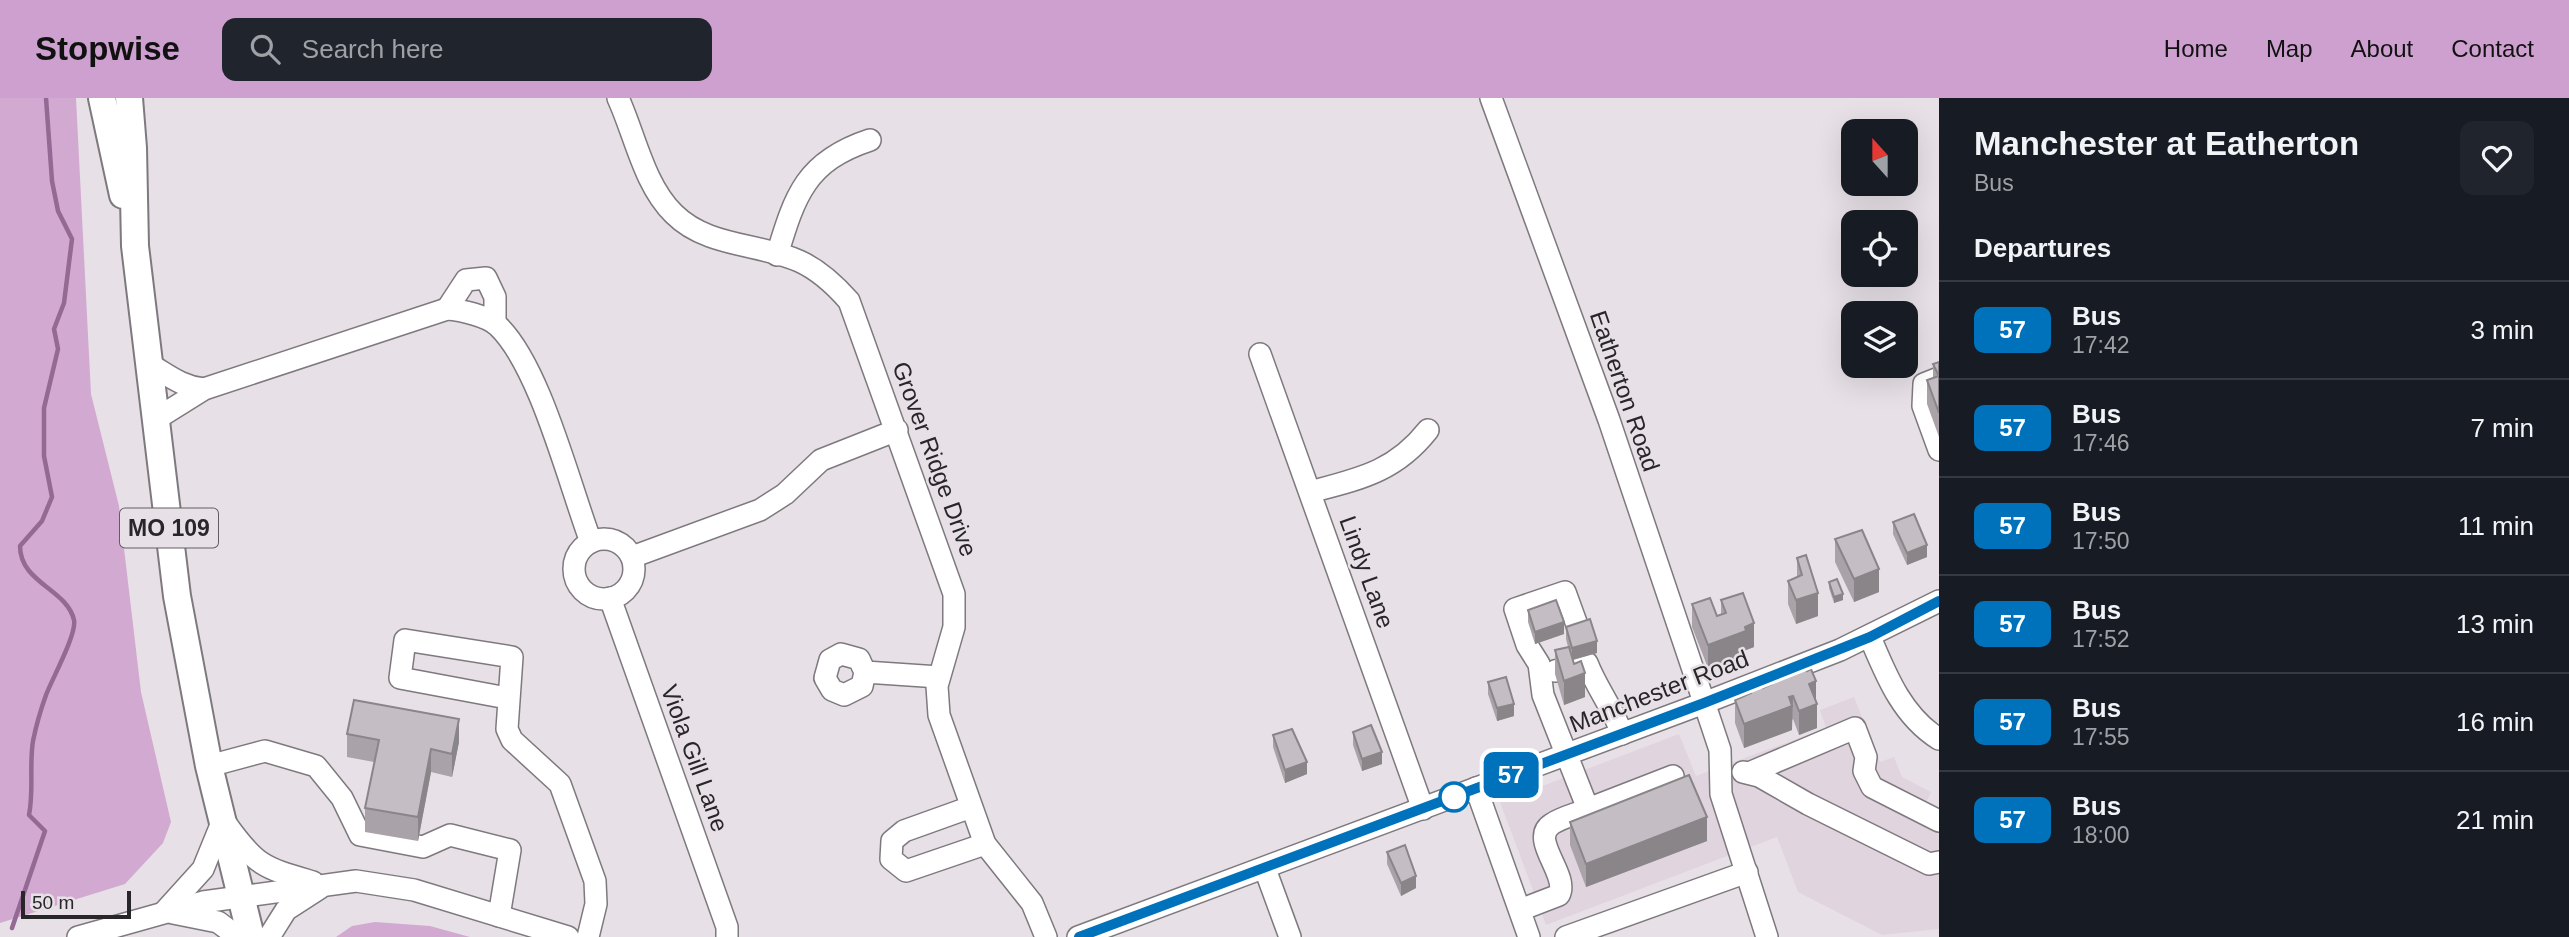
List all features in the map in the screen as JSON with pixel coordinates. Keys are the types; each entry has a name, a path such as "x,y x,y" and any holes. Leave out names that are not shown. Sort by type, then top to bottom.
{"main road":[{"name":"MO 109","path":"102,98 135,246"},
{"name":"MO 109","path":"129,98 135,246 177,596 209,766 251,937"}],"street":[{"name":"Grover Ridge Drive","path":"618,98 652,184 674,215 708,236 809,267 831,281 849,301 954,594 954,627 939,677 939,715 985,844 1032,904 1046,937"},
{"name":"Eatherton Road","path":"1491,98 1609,420 1720,750 1721,794 1767,937"},
{"path":"778,256 797,194 806,181 835,155 870,140"},
{"path":"447,309 466,280 486,278 495,298 495,323"},
{"path":"149,363 169,378 190,388 204,389 220,387 447,309 495,323 519,350 591,542"},
{"name":"Lindy Lane","path":"1261,354 1423,808"},
{"path":"1939,378 1924,384 1923,406 1939,450"},
{"path":"156,419 204,389"},
{"path":"632,557 760,510 785,494 821,460 897,430"},
{"path":"1310,492 1381,470 1410,453 1428,430"},
{"path":"610,539 619,542 632,557 634,574 631,582 610,598 592,596 578,583 575,574 578,555 591,542 610,539"},
{"path":"1577,625 1565,592 1515,609 1527,645 1539,664 1543,695 1588,809"},
{"name":"Viola Gill Lane","path":"610,598 727,927 727,937"},
{"name":"Manchester Road","path":"1079,937 1704,703 1870,637 1939,601"},
{"path":"1870,637 1901,703 1926,731 1939,739"},
{"path":"507,698 400,678 405,640 512,657 507,698 507,729 512,740 561,784 595,881 596,904 588,937"},
{"path":"1541,677 1566,666 1587,663 1598,690 1611,703 1622,734"},
{"path":"865,672 939,677"},
{"path":"1749,773 1855,728 1866,757 1864,771 1872,787 1939,821"},
{"path":"209,766 265,751 316,766 342,798 360,835 423,847 450,835 510,850 499,916"},
{"path":"1721,766 1749,773 1929,863 1939,862"},
{"path":"1520,910 1559,895 1562,886 1545,841 1545,832 1550,824 1673,776"},
{"path":"1476,788 1529,937"},
{"path":"971,807 904,831 892,841 891,859 906,871 985,844"},
{"path":"223,820 249,856 263,867 325,885"},
{"path":"164,912 203,869 223,820"},
{"path":"1265,869 1290,937"},
{"path":"1566,937 1747,872"},
{"path":"78,937 164,912 240,895 356,881 385,883 568,937"},
{"path":"269,937 286,910 325,885"},
{"path":"164,912 208,919 230,929 238,937"}],"shaded area":[{"path":"0,98 76,98 91,394 119,506 141,692 171,822 163,843 125,884 0,923"},
{"path":"1854,697 1880,762 1894,757 1902,777 1931,792 1926,803 1939,810 1939,929 1882,935 1798,892 1777,837 1546,925 1500,802 1679,734 1696,776 1826,728 1820,710"},
{"path":"375,922 430,926 470,937 336,937 352,926"}],"building":[{"path":"1939,362 1939,376 1933,364"},
{"path":"1939,376 1939,413 1927,380"},
{"path":"1914,514 1927,545 1907,553 1893,522"},
{"path":"1862,530 1879,569 1854,579 1835,539"},
{"path":"1806,555 1818,593 1796,600 1788,581 1802,575 1797,558"},
{"path":"1837,579 1843,594 1834,597 1829,582"},
{"path":"1743,593 1754,623 1745,627 1746,631 1708,645 1692,604 1710,598 1717,616 1726,613 1721,600"},
{"path":"1556,600 1564,622 1535,632 1528,610"},
{"path":"1590,619 1597,641 1572,648 1566,627"},
{"path":"1569,647 1574,664 1581,661 1585,673 1564,681 1555,650"},
{"path":"1805,666 1807,671 1811,669 1816,681 1809,684 1817,704 1799,711 1793,696 1789,697 1792,706 1744,724 1735,700 1751,693 1749,688 1761,683 1763,688 1772,684 1771,679"},
{"path":"1506,677 1514,704 1497,708 1488,682"},
{"path":"354,700 459,719 452,754 431,749 418,817 365,808 379,740 347,734"},
{"path":"1371,725 1382,752 1362,759 1353,732"},
{"path":"1292,729 1307,762 1285,770 1273,735"},
{"path":"1689,775 1707,817 1586,864 1570,822"},
{"path":"1405,845 1416,876 1401,883 1387,852"}],"waterway":[{"path":"12,928 45,831 29,815 33,741 46,695 74,627 70,609 27,569 20,546 42,521 52,497 44,456 44,408 58,349 54,329 64,303 72,239 58,211 52,181 46,98"}],"bus line":[{"name":"57","path":"1079,937 1840,650 1939,601"}]}
